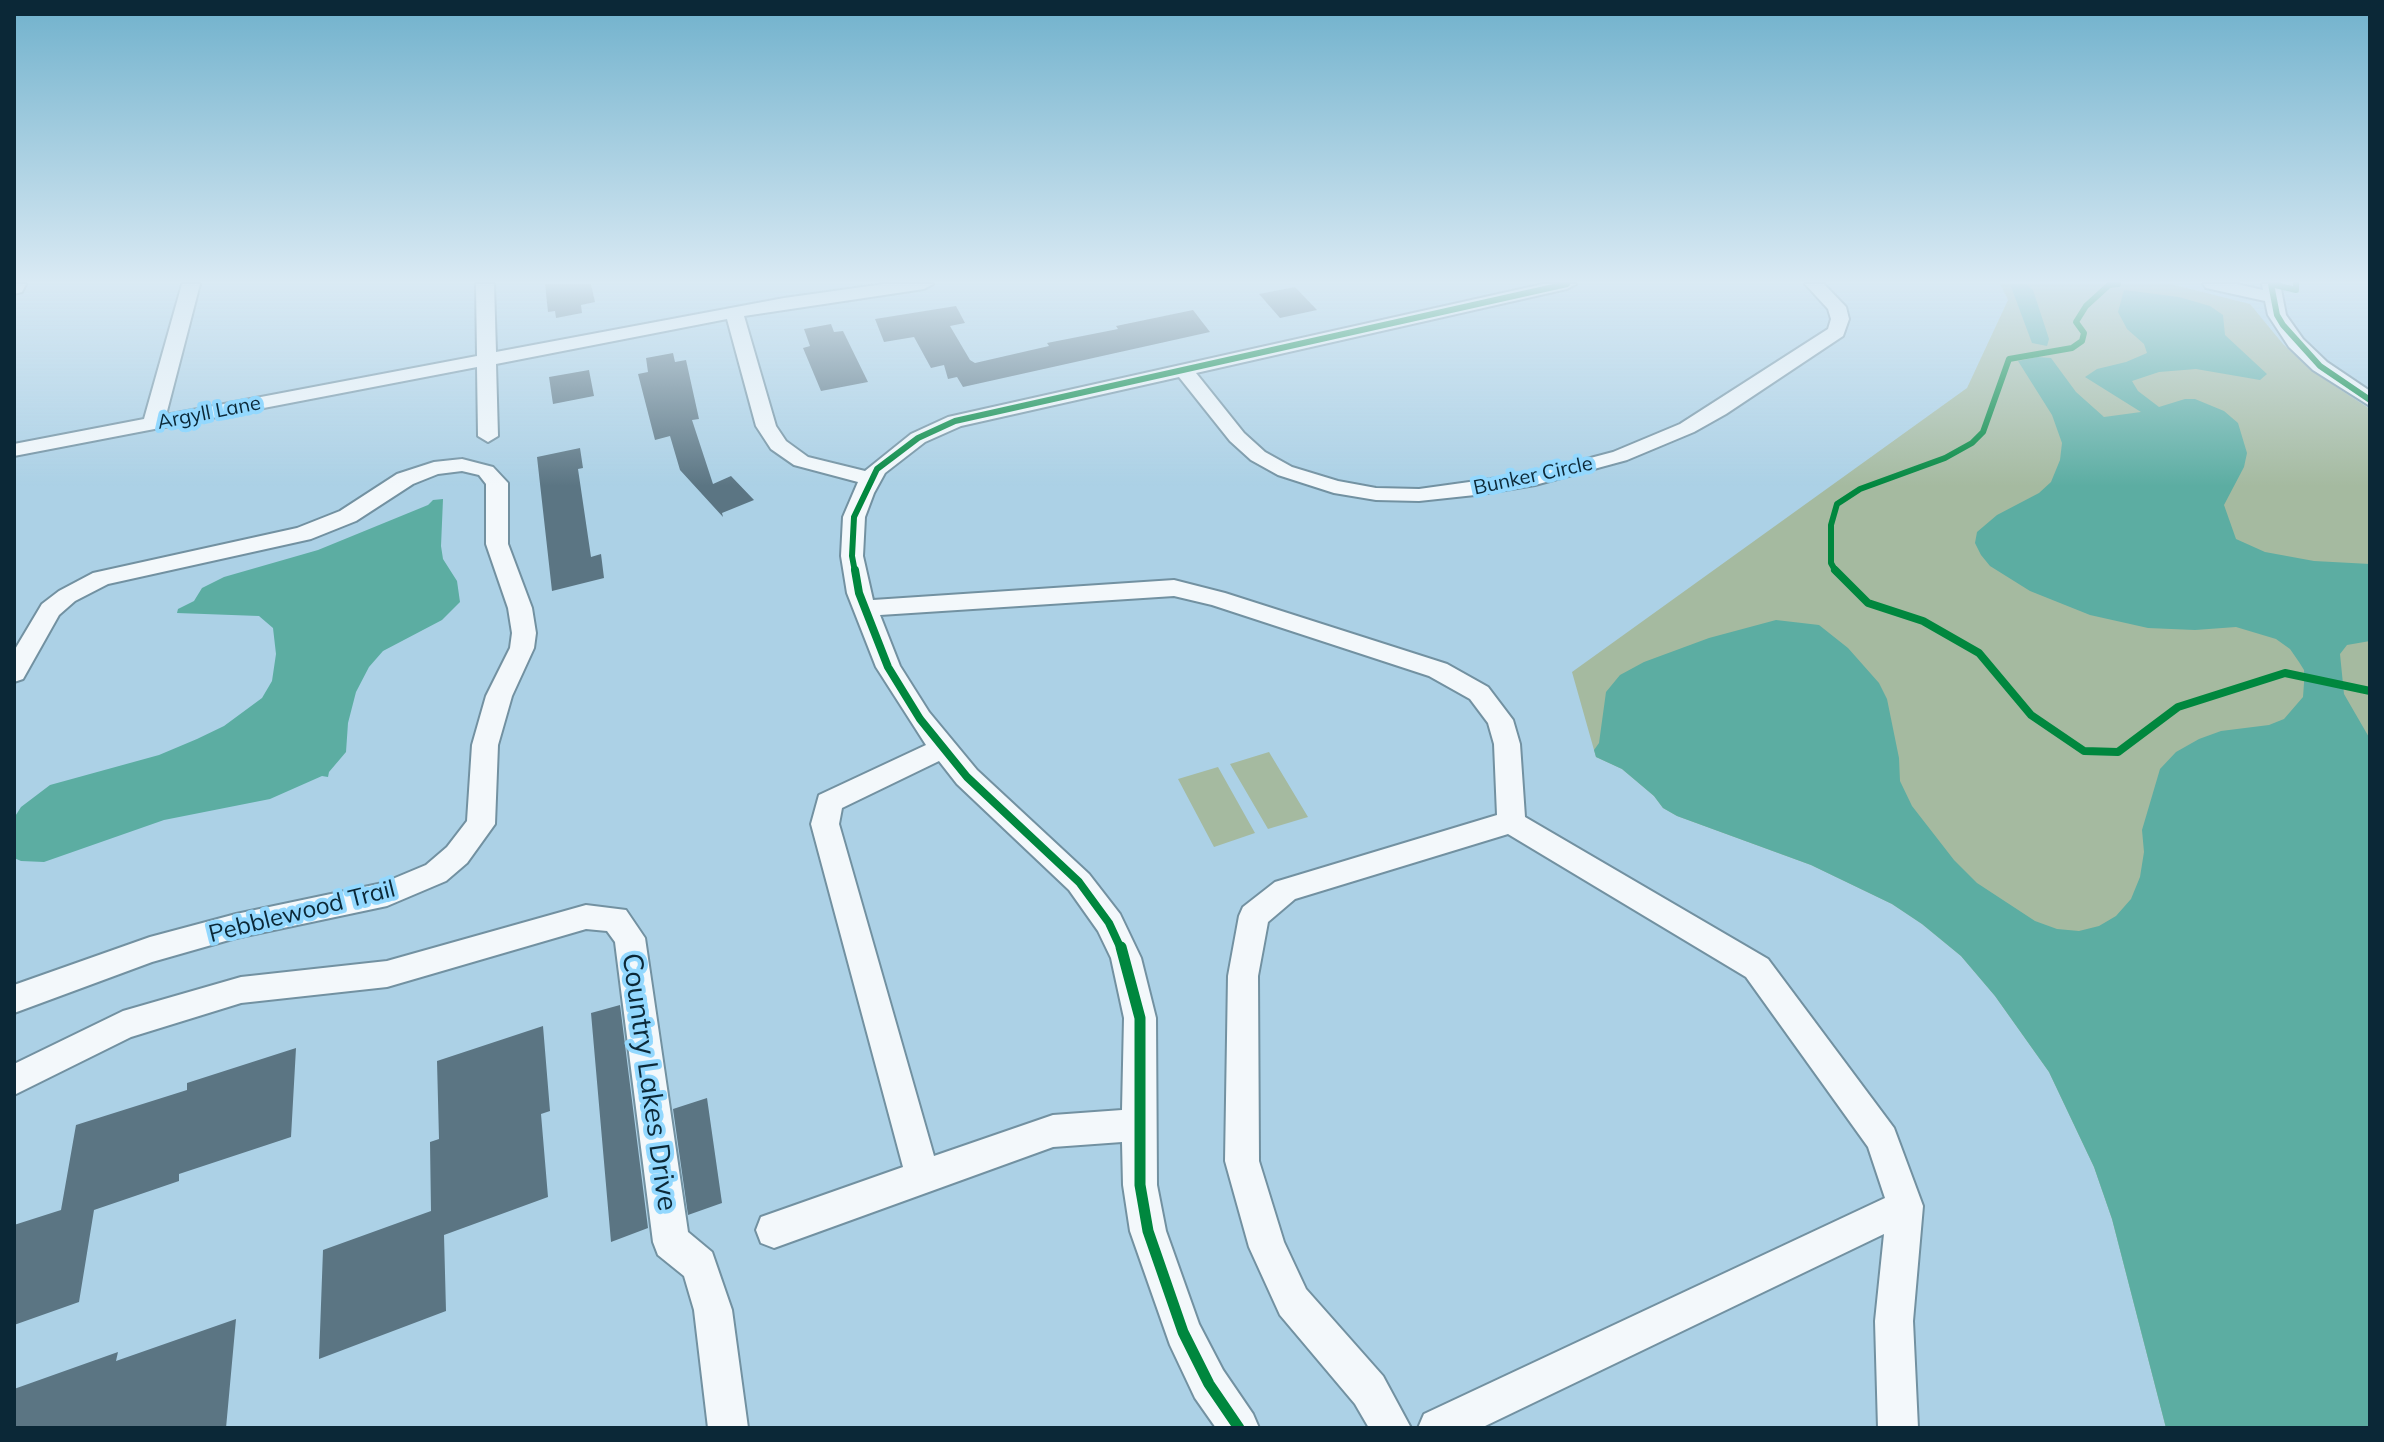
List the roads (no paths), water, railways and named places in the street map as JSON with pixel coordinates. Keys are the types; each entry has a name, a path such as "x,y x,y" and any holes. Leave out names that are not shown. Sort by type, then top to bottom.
{"street":[{"path":"153,424 173,351"},
{"path":"488,351 488,436"},
{"name":"Argyll Lane","path":"14,450 528,351"},
{"path":"745,351 766,426 778,445 801,461 870,479"},
{"path":"1239,1428 1209,1384 1173,1308 1148,1231 1140,1185 1140,1018 1126,958 1109,923 1079,882 967,777 943,748 888,667 864,608 852,556 851,532 870,479 877,469 906,446 955,421 1263,351"},
{"name":"Bunker Circle","path":"1183,369 1237,437 1258,456 1285,471 1344,490 1419,495 1535,479 1620,456 1687,428 1807,351"},
{"path":"2305,351 2320,366 2370,400"},
{"name":"Pebblewood Trail","path":"14,673 50,610 77,589 101,578 303,534 348,516 405,479 434,468 474,467 486,471 497,483 497,544 520,608 524,633 522,648 499,696 485,745 481,824 457,855 436,873 387,894 236,926 164,946 14,999"},
{"path":"864,608 1174,588 1217,598 1438,670 1479,693 1500,720 1507,744 1511,822"},
{"path":"923,1177 825,824 829,802 943,748"},
{"path":"1391,1428 1369,1390 1293,1302 1267,1247 1242,1161 1243,976 1254,916 1285,890 1511,822 1757,968 1882,1139 1905,1206 1894,1321 1898,1428"},
{"name":"Country Lakes Drive","path":"14,1080 123,1025 241,990 387,974 586,917 615,919 630,938 671,1242 699,1265 713,1310 728,1428"},
{"path":"774,1230 1053,1131 1138,1125"},
{"path":"1438,1428 1905,1206"}]}
